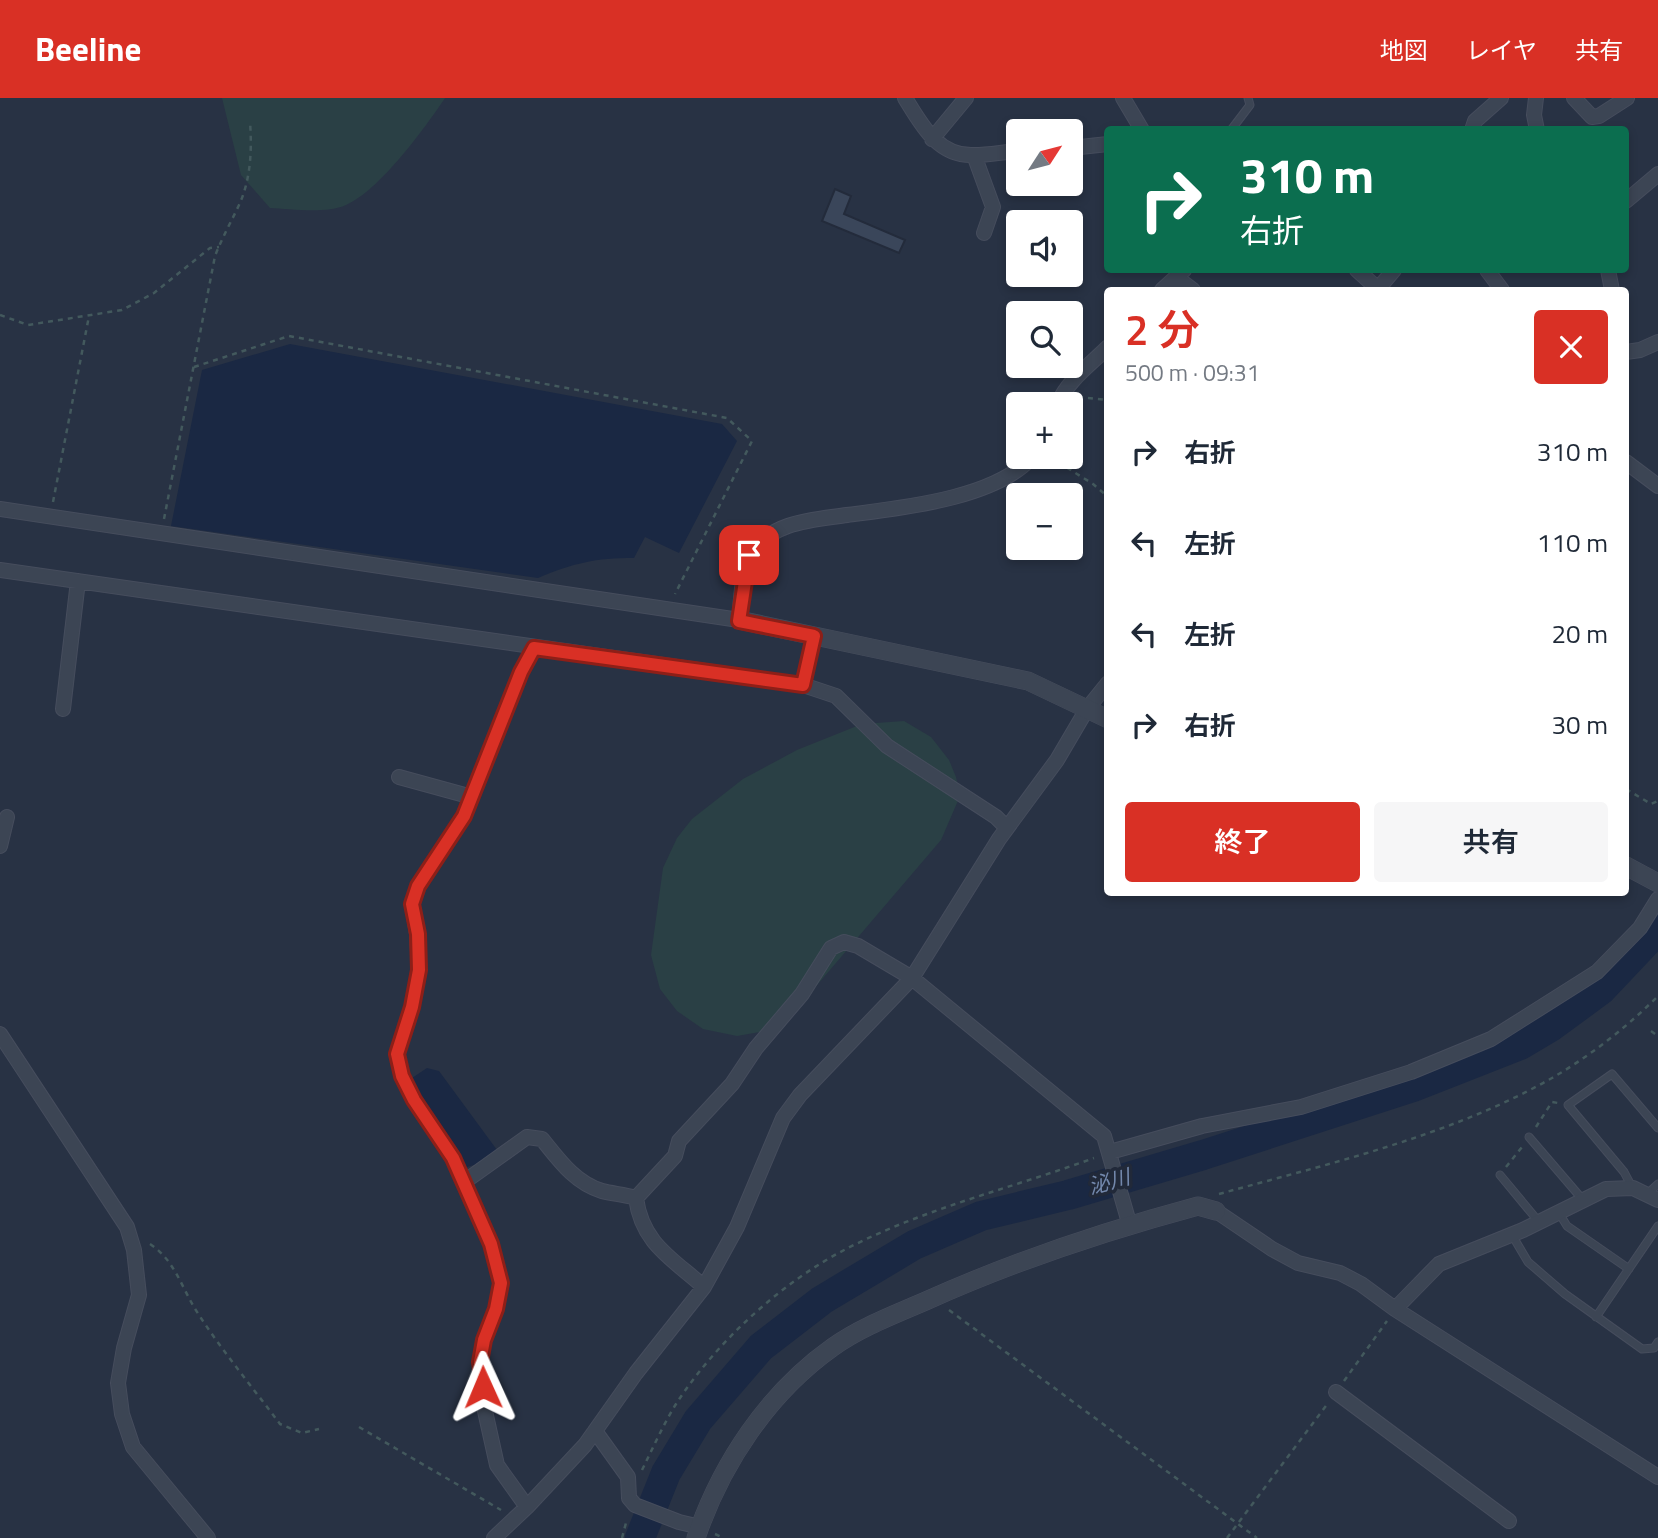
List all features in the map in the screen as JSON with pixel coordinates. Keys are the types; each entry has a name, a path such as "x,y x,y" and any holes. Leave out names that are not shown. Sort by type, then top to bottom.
{"street":[{"path":"905,98 932,139 953,152 974,155 1006,152"},
{"path":"932,139 966,98"},
{"path":"1123,98 1140,126"},
{"path":"1473,126 1475,121 1501,98"},
{"path":"1535,126 1537,98"},
{"path":"1574,98 1591,117 1599,116 1627,98"},
{"path":"1083,147 1104,144"},
{"path":"974,155 993,207 984,233"},
{"path":"1629,198 1658,174"},
{"path":"1166,287 1180,273 1191,287"},
{"path":"1360,273 1375,287"},
{"path":"1380,287 1392,273"},
{"path":"1629,348 1640,350 1658,342"},
{"path":"1067,392 1104,351"},
{"path":"1629,464 1658,486"},
{"path":"739,621 749,555 763,539 791,523 894,509 978,491 1016,469"},
{"path":"0,509 739,621 1028,681 1104,717"},
{"path":"0,570 803,685 836,696 887,746 996,817 1007,828"},
{"path":"63,709 78,581"},
{"path":"803,685 814,636"},
{"path":"527,1507 497,1465 485,1411 480,1362 501,1283 491,1244 453,1158 414,1100 402,1076 397,1054 412,1007 419,970 418,934 412,904 418,886 464,816 521,672 534,648"},
{"path":"494,1538 586,1445 636,1373 705,1287 737,1227 783,1118 800,1095 912,978 1007,828 1057,760 1087,709 1104,688"},
{"path":"399,777 472,797"},
{"path":"0,846 7,817"},
{"path":"1629,868 1658,883"},
{"path":"1111,1157 1202,1126 1301,1107 1411,1072 1492,1039 1597,972 1640,928 1658,899"},
{"path":"636,1198 675,1156 678,1141 732,1084 756,1048 802,994 831,948 844,942 858,946 912,978 1104,1136 1128,1219"},
{"path":"0,1034 127,1227 134,1250 139,1294 118,1383 122,1414 133,1447 208,1538"},
{"path":"464,1182 527,1137 542,1139 565,1167 586,1184 603,1191 636,1198"},
{"path":"1395,1309 1439,1264 1512,1235 1606,1189 1633,1188 1652,1197"},
{"path":"636,1198 646,1229 659,1251 705,1287"},
{"path":"595,1431 628,1477 632,1501 698,1532 708,1503 750,1429 789,1385 832,1347 871,1325 1003,1267 1082,1239 1128,1219 1198,1206 1216,1211 1272,1249 1298,1263 1340,1273 1362,1284 1395,1309 1658,1477"},
{"path":"1336,1392 1509,1521"}],"lane":[{"path":"1234,126 1250,105 1248,98"},
{"path":"1633,1188 1624,1172 1568,1105 1612,1074 1658,1128"},
{"path":"1530,1137 1584,1200"},
{"path":"1500,1175 1539,1222"},
{"path":"1652,1197 1658,1184"},
{"path":"1559,1213 1567,1227 1629,1269"},
{"path":"1596,1317 1658,1226"},
{"path":"1512,1235 1528,1262 1596,1317 1642,1349 1654,1348 1658,1342"}],"path":[{"path":"161,533 219,247 240,203 253,153 250,122"},
{"path":"0,315 28,325 122,310 154,293 210,248 219,247"},
{"path":"50,517 89,316"},
{"path":"194,367 289,336 727,418 752,441 667,610"},
{"path":"1083,400 1104,400"},
{"path":"1069,469 1104,494"},
{"path":"1629,791 1651,804 1658,801"},
{"path":"1198,1206 1214,1196 1430,1132 1499,1105 1553,1078 1592,1052 1658,996"},
{"path":"1651,1031 1658,1036"},
{"path":"632,1501 676,1405 705,1364 735,1331 816,1268 850,1247 954,1204 1111,1157"},
{"path":"130,1237 148,1243 162,1252 181,1279 198,1313 280,1424 302,1433 319,1429"},
{"path":"932,1298 1258,1538"},
{"path":"1227,1538 1384,1328 1395,1309"},
{"path":"359,1427 504,1511 511,1520"}],"green space":[{"path":"222,98 445,98 414,141 373,187 359,198 338,208 308,210 270,208 241,175"},
{"path":"904,721 931,737 949,760 956,777 960,796 941,840 806,998 766,1031 737,1036 703,1029 677,1011 660,989 651,955 663,868 677,838 692,819 743,779 797,750 862,724"}],"water":[{"path":"290,344 722,424 737,441 679,553 645,537 634,558 585,562 538,578 171,526 202,370"},
{"path":"427,1068 439,1071 497,1150 477,1164 464,1168 409,1080"}],"building":[{"path":"835,189 851,196 844,214 905,240 899,253 822,221"}],"waterway":[{"name":"泌川","path":"640,1538 666,1473 698,1420 761,1347 822,1300 914,1245 981,1216 1068,1195 1203,1155 1413,1087 1520,1045 1552,1026 1601,990 1653,935 1658,926"}],"route":[{"path":"483,1387 480,1362 501,1283 491,1244 453,1158 414,1100 402,1076 397,1054 412,1007 419,970 418,934 412,904 418,886 464,816 521,672 534,648 803,685 814,636 739,621 749,555"}]}
